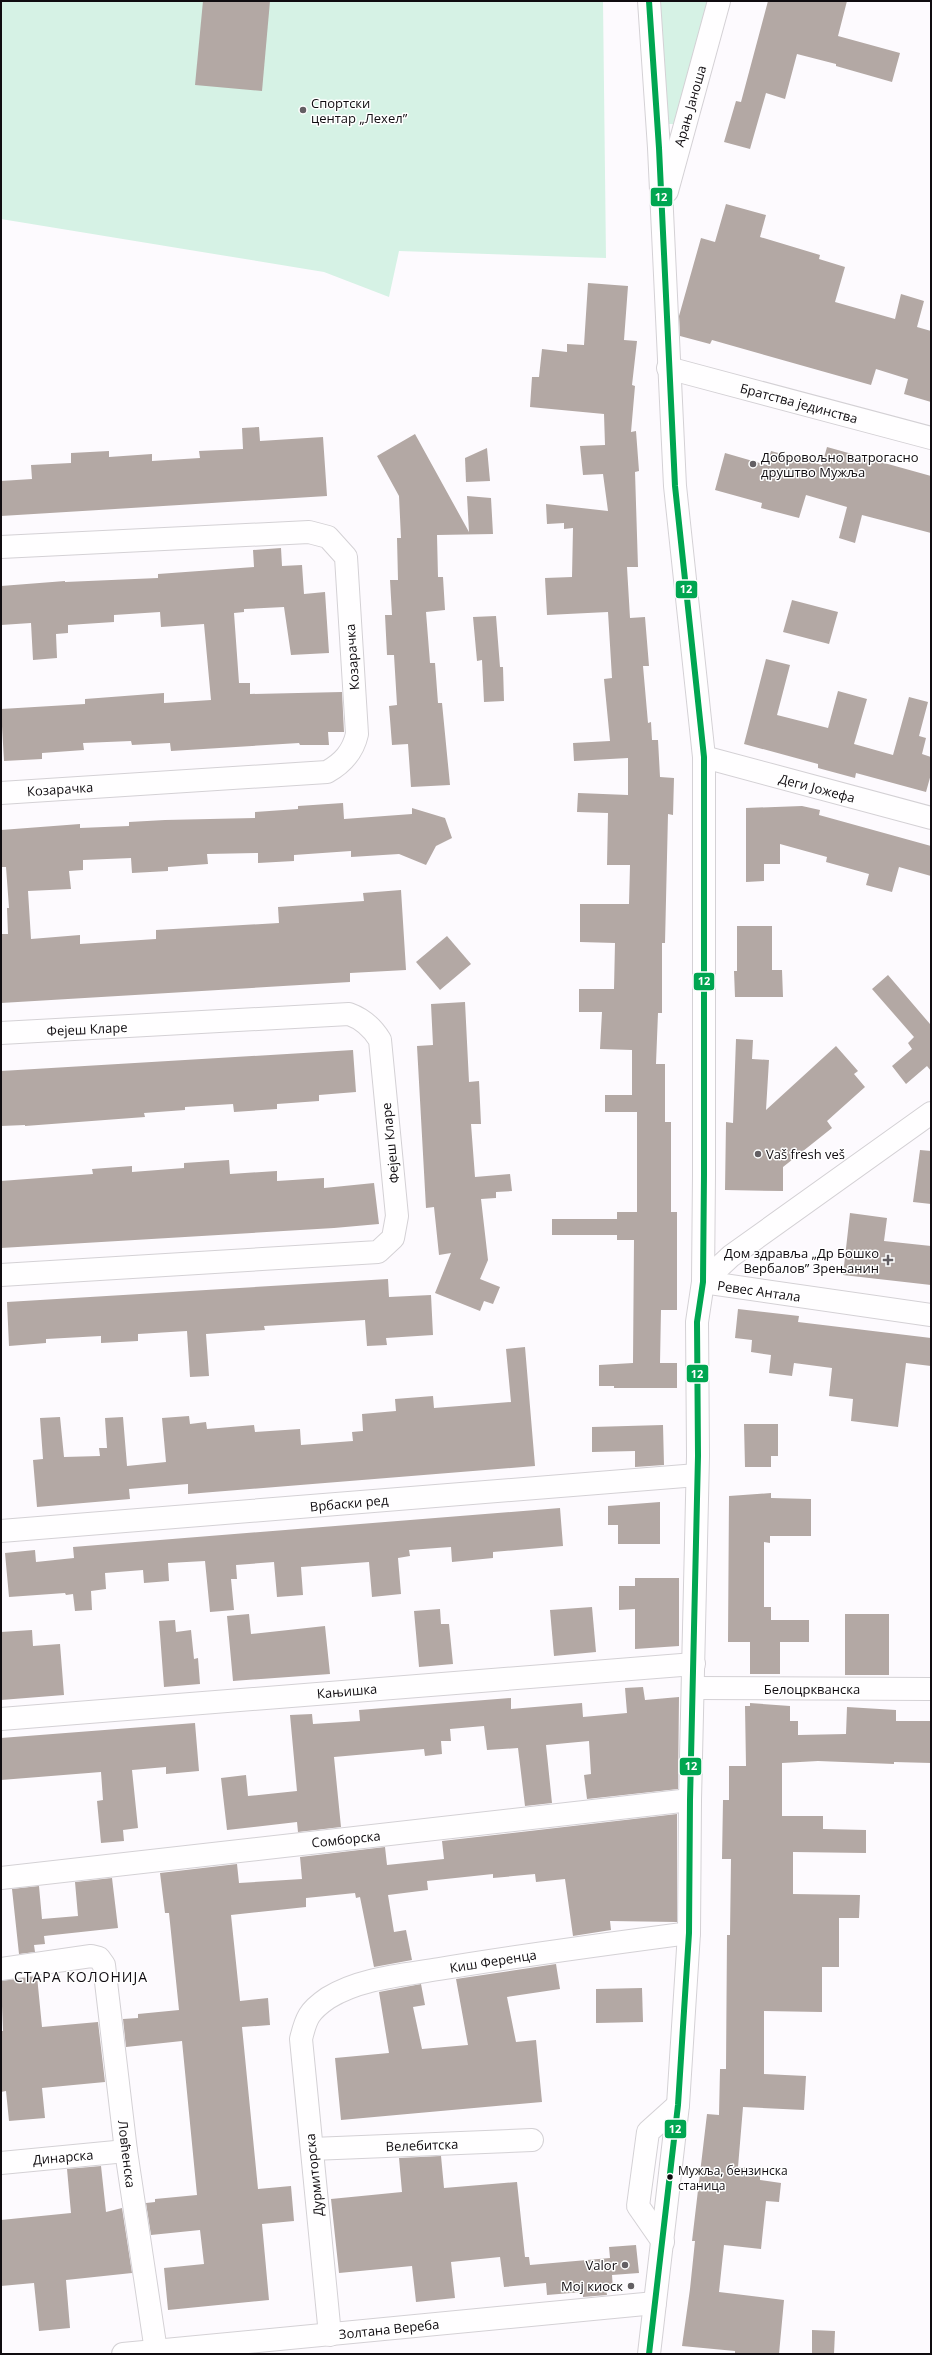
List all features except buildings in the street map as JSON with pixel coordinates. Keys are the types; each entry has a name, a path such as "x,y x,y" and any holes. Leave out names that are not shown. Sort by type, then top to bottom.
{"street":[{"path":"649,1 675,486 704,757 703,1282 697,1322 697,1475 690,1800 689,1933 678,2105 649,2354"},
{"name":"Арањ Јаноша","path":"661,211 719,1"},
{"name":"Братства јединства","path":"668,368 931,438"},
{"name":"Козарачка","path":"1,547 309,532 328,537 346,557 357,734 355,743 345,759 327,772 1,793"},
{"name":"Деги Јожефа","path":"704,757 931,818"},
{"name":"Фејеш Кларе","path":"1,1033 349,1014 359,1018 371,1027 380,1040 397,1216 393,1238 378,1252 1,1275"},
{"name":"Ревес Антала","path":"703,1282 732,1256 931,1113"},
{"name":"Ревес Антала","path":"703,1282 931,1315"},
{"name":"Врбаски ред","path":"1,1531 697,1475"},
{"name":"Кањишка","path":"1,1719 694,1664"},
{"name":"Белоцркванска","path":"693,1688 931,1689"},
{"name":"Сомборска","path":"1,1878 690,1800"},
{"name":"Киш Ференца","path":"307,2016 328,1998 349,1987 376,1980 493,1960 689,1933"},
{"name":"Ловћенска","path":"1,1969 79,1956 99,1958 104,1965 126,2151 156,2351"},
{"name":"Дурмиторска","path":"307,2016 301,2039 330,2335"},
{"path":"663,2242 638,2206 648,2132 678,2105"},
{"name":"Велебитска","path":"312,2150 532,2140"},
{"name":"Динарска","path":"1,2163 126,2151"},
{"name":"Золтана Вереба","path":"123,2354 655,2303"}],"green space":[{"name":"Спортски центар „Лехел”","path":"1,1 603,1 606,258 399,251 389,297 324,272 1,219"},
{"path":"659,1 715,1 677,124 667,124"}],"transit line":[{"name":"12","path":"649,1 659,148 675,486 704,757 704,1175 703,1282 697,1322 698,1456 690,1800 689,1933 678,2105 649,2354"}],"place":[{"name":"Спортски центар „Лехел”","path":"303,110"},
{"name":"Добровољно ватрогасно друштво Мужља","path":"753,464"},
{"name":"Vaš fresh veš","path":"758,1154"},
{"name":"Дом здравља „Др Бошко Вербалов” Зрењанин","path":"888,1260"},
{"name":"Мужља, бензинска станица","path":"670,2177"},
{"name":"Valor","path":"625,2265"},
{"name":"Мој киоск","path":"631,2286"}],"district":[{"name":"СТАРА КОЛОНИЈА","path":"81,1977"}]}
